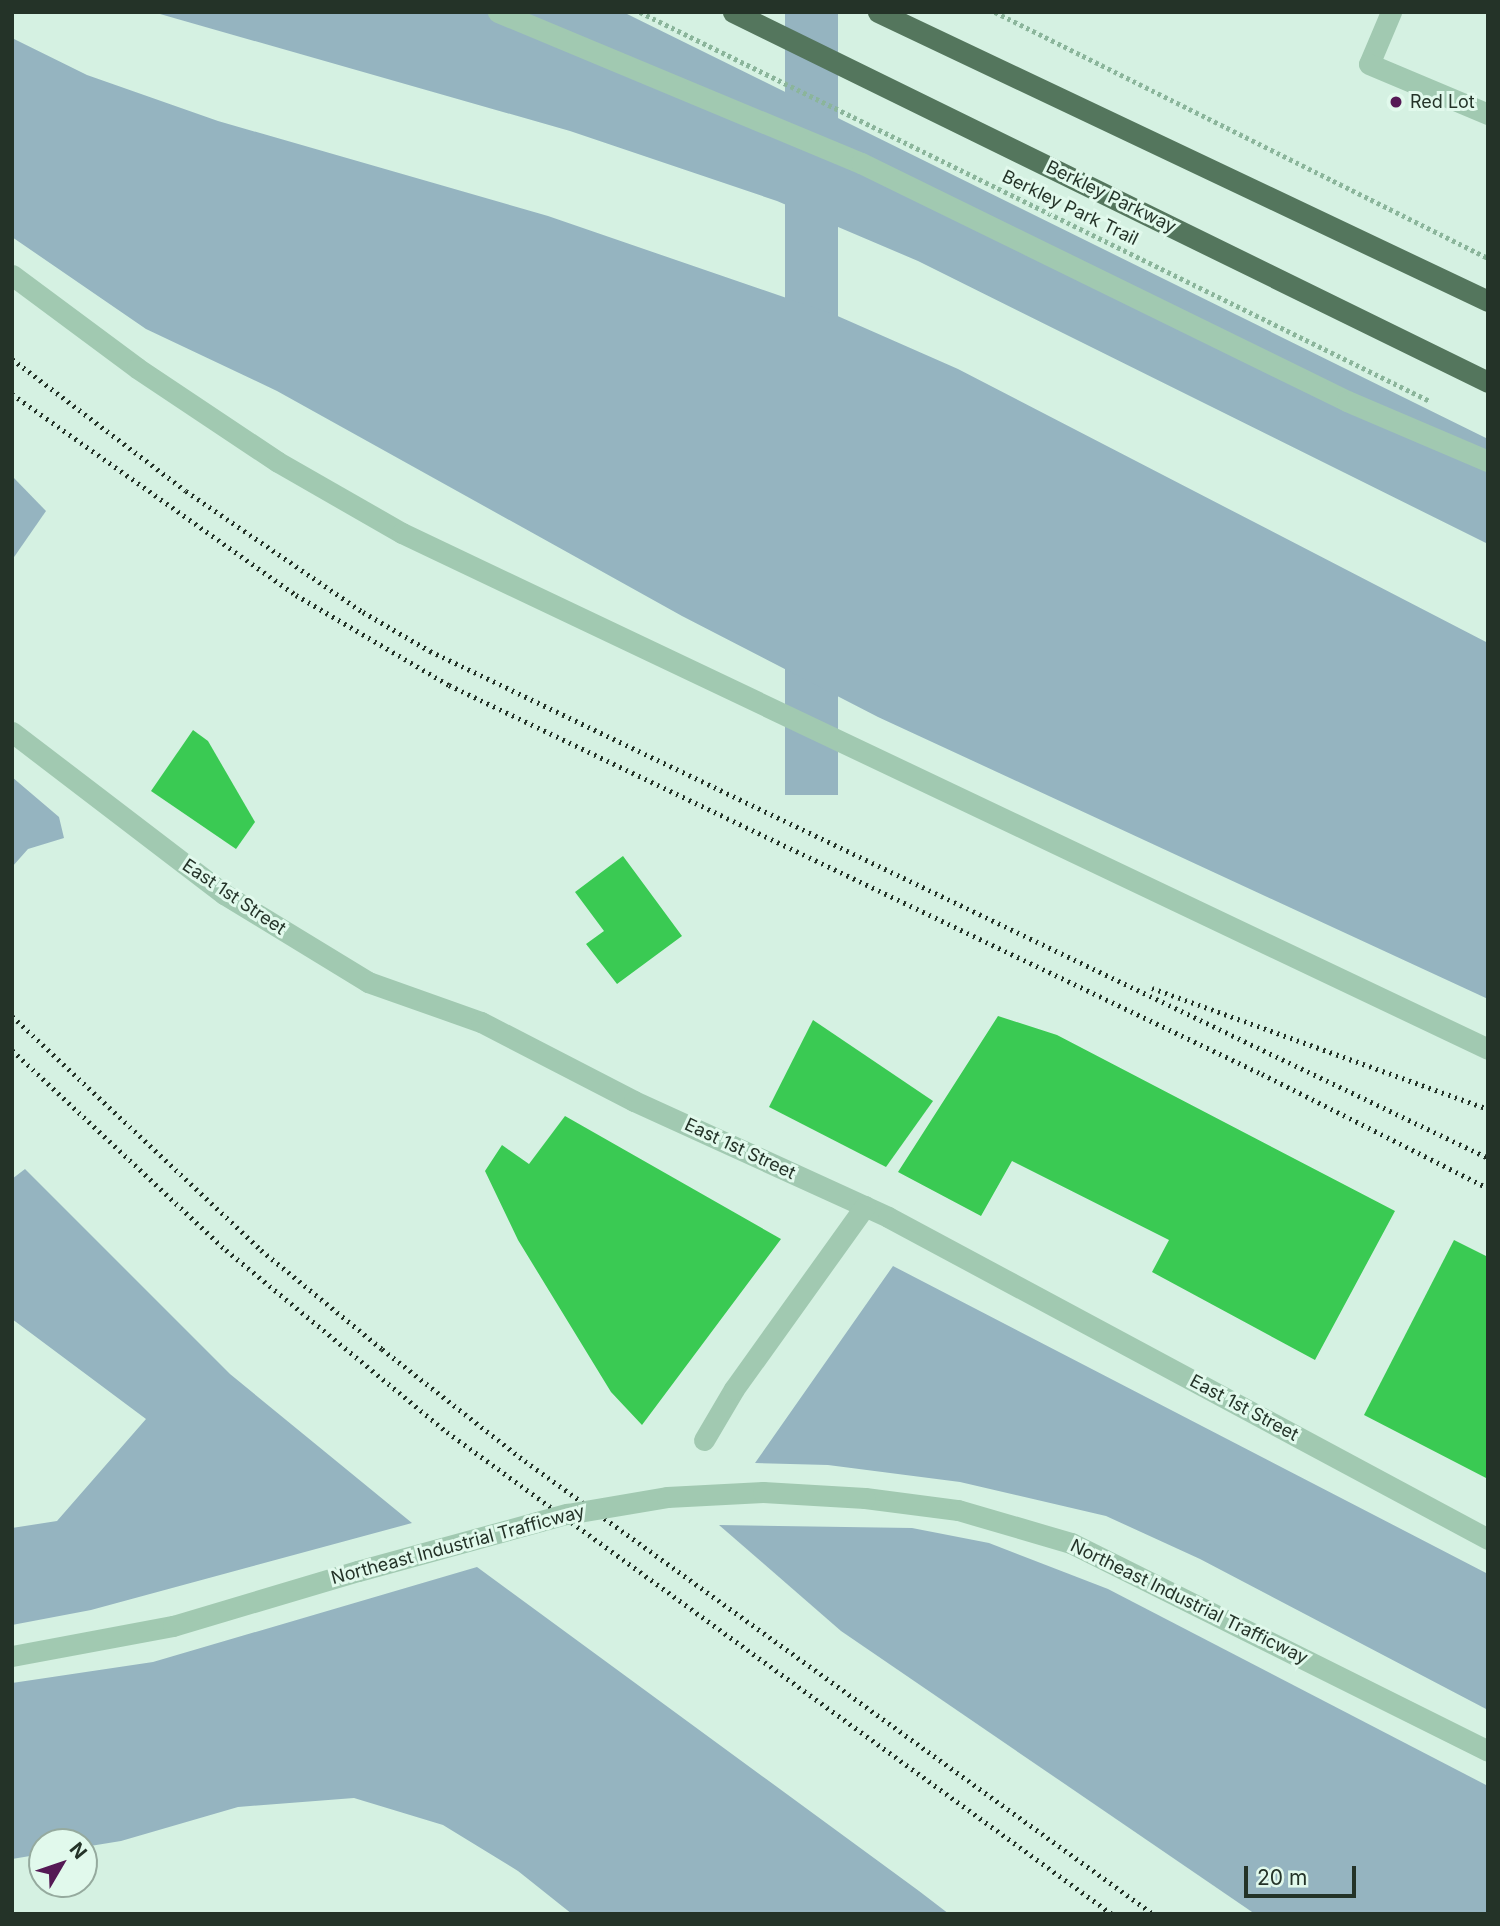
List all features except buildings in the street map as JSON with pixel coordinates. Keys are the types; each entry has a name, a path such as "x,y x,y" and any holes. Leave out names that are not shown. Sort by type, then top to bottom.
{"main road":[{"name":"Berkley Parkway","path":"733,12 1488,382"},
{"path":"878,12 1488,301"}],"street":[{"path":"498,12 861,163 1347,401 1488,461"},
{"path":"1391,12 1369,64 1488,114"},
{"path":"12,275 137,368 267,455 402,533 1488,1049"},
{"name":"East 1st Street","path":"12,732 224,894 368,982 481,1022 634,1101 865,1206 1488,1539"},
{"path":"704,1440 734,1389 865,1206"},
{"name":"Northeast Industrial Trafficway","path":"12,1656 173,1626 358,1571 567,1514 667,1497 763,1492 865,1498 958,1510 1070,1543 1488,1751"}],"path":[{"name":"Berkley Park Trail","path":"640,12 1442,407"},
{"path":"995,12 1488,258"}],"shaded area":[{"path":"153,12 623,12 1488,439 1488,544 918,261 777,201 570,131"},
{"path":"785,12 838,12 838,795 785,795"},
{"path":"12,38 87,75 218,121 548,216 833,314 958,369 1488,643 1488,999 878,717 682,616 277,391 146,329 12,237"},
{"path":"12,476 46,511 12,560"},
{"path":"12,777 59,817 64,838 28,849 12,867"},
{"path":"25,1169 230,1374 412,1523 91,1610 12,1625 12,1528 57,1521 146,1419 12,1319 12,1179"},
{"path":"893,1266 1488,1574 1488,1710 1200,1559 1106,1516 960,1482 828,1465 755,1463"},
{"path":"719,1525 912,1528 989,1543 1108,1589 1488,1786 1488,1914 1255,1914 841,1631"},
{"path":"477,1567 949,1914 572,1914 518,1871 443,1825 354,1798 238,1807 121,1841 98,1845 98,1828 28,1828 28,1856 12,1859 12,1683 153,1662"}],"railway":[{"path":"12,359 186,491 363,612 430,651 1488,1158"},
{"path":"12,394 296,595 449,685 1262,1074 1488,1188"},
{"path":"1152,988 1488,1109"},
{"path":"12,1016 261,1250 382,1349 525,1461 1153,1914"},
{"path":"12,1050 226,1250 447,1432 1112,1914"}],"place":[{"name":"Red Lot","path":"1396,102"}]}
